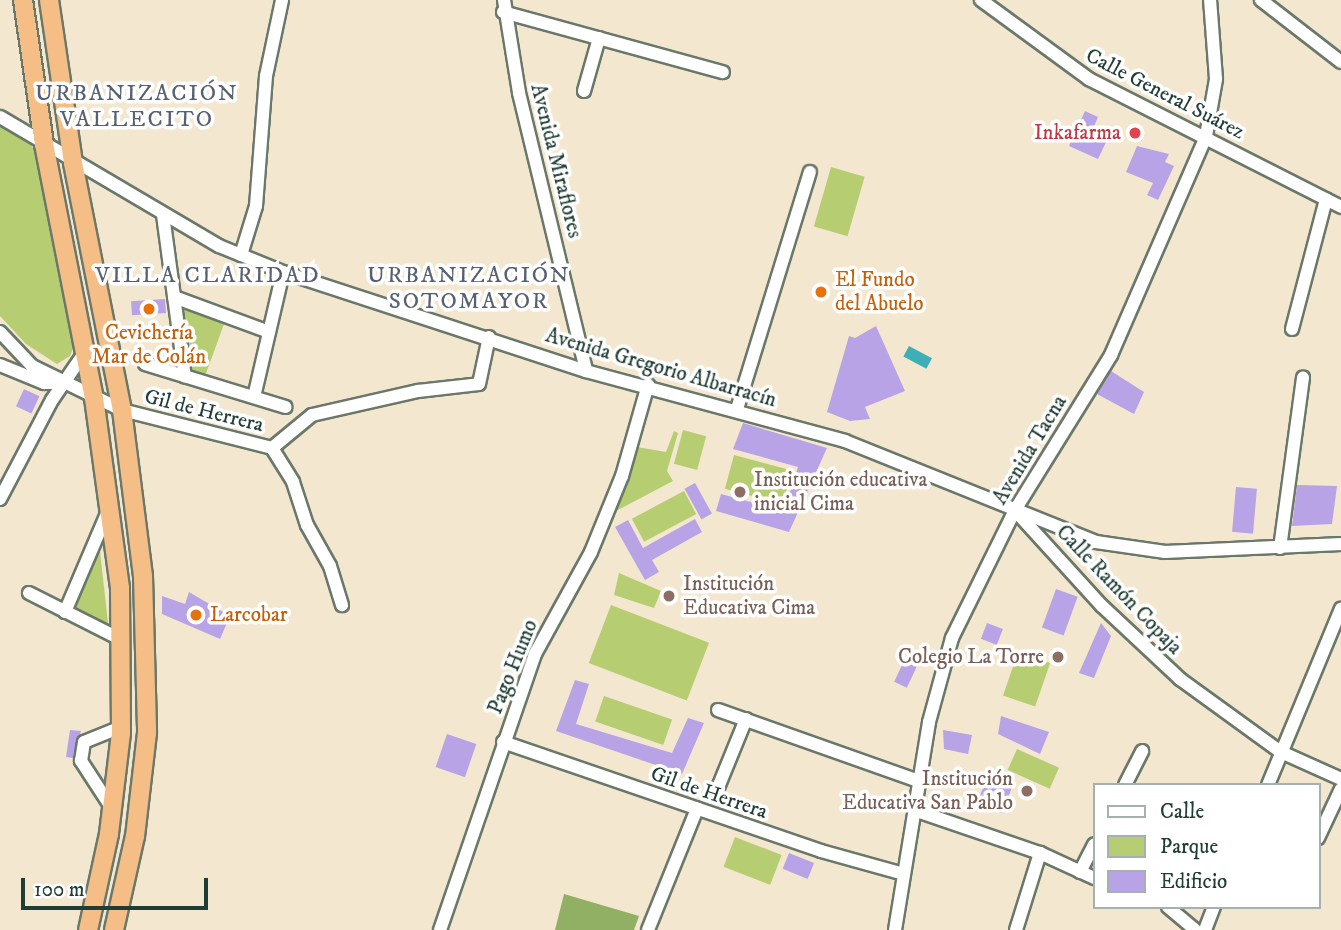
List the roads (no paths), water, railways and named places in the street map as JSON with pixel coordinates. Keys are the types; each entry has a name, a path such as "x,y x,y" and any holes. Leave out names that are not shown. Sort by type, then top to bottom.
{"highway":[{"path":"23,0 44,144 94,398 110,504 122,640 121,727 113,810 88,930"},
{"path":"48,0 73,163 122,410 143,576 147,729 135,836 114,930"},
{"path":"121,727 147,729"}],"street":[{"path":"241,255 256,206 266,76 282,0"},
{"name":"Calle General Suárez","path":"981,0 1089,79 1206,136 1341,207"},
{"name":"Avenida Tacna","path":"895,930 917,811 929,722 952,638 1015,510 1111,355 1206,136 1216,79 1210,0"},
{"path":"1261,0 1341,62"},
{"path":"503,6 599,38 723,72"},
{"name":"Avenida Miraflores","path":"503,6 586,371"},
{"path":"584,90 599,38"},
{"name":"Avenida Gregorio Albarracín","path":"0,117 163,215 241,255 283,272 489,337 586,371 737,410 884,456 1079,537 1129,549 1280,548 1341,544"},
{"path":"737,410 810,172"},
{"path":"1292,329 1326,199"},
{"path":"163,215 185,377"},
{"path":"254,397 283,272"},
{"path":"174,297 269,332"},
{"path":"272,448 312,415 418,391 478,384 489,337"},
{"path":"2,340 32,366 63,383"},
{"path":"0,499 63,383 85,352"},
{"path":"145,364 285,407"},
{"path":"0,365 44,383 63,383"},
{"path":"1280,548 1303,378"},
{"name":"Gil de Herrera","path":"63,383 122,410 272,448 293,482 307,525 330,566 342,605"},
{"name":"Pago Humo","path":"440,930 535,654 591,552 617,487 648,385"},
{"path":"65,612 110,504"},
{"name":"Calle Ramón Copaja","path":"1015,510 1142,646 1281,752 1341,779"},
{"path":"29,593 122,640"},
{"path":"1269,783 1341,609"},
{"path":"718,710 921,782"},
{"path":"716,795 746,719"},
{"path":"113,810 81,761 85,742 121,727"},
{"name":"Gil de Herrera","path":"503,742 696,809 904,874"},
{"path":"1126,783 1142,751"},
{"path":"1320,834 1341,789"},
{"path":"648,930 696,809"},
{"path":"917,811 1040,853 1092,877"},
{"path":"1080,872 1092,848"},
{"path":"1016,930 1040,853"},
{"path":"1170,909 1195,930"},
{"path":"1205,930 1213,909"}],"water":[{"path":"909,346 932,358 926,369 903,357"}],"place":[{"name":"Inkafarma","path":"1135,133"},
{"name":"El Fundo del Abuelo","path":"821,292"},
{"name":"Cevichería Mar de Colán","path":"149,309"},
{"name":"Institución educativa inicial Cima","path":"740,492"},
{"name":"Institución Educativa Cima","path":"669,596"},
{"name":"Larcobar","path":"196,615"},
{"name":"Colegio La Torre","path":"1058,657"},
{"name":"Institución Educativa San Pablo","path":"1027,791"}],"district":[{"name":"URBANIZACIÓN VALLECITO","path":"137,107"},
{"name":"VILLA CLARIDAD","path":"208,276"},
{"name":"URBANIZACIÓN SOTOMAYOR","path":"469,289"}]}
